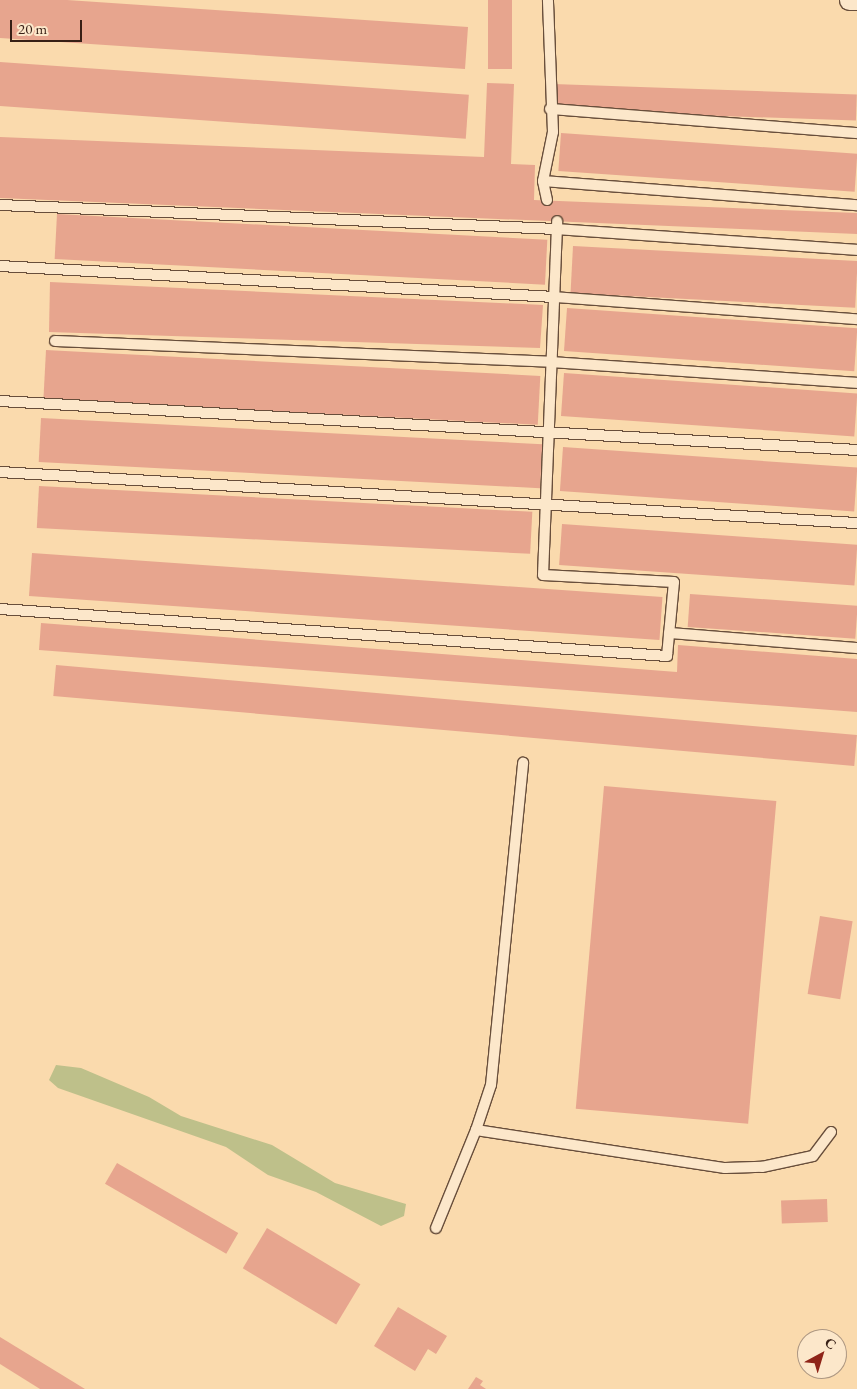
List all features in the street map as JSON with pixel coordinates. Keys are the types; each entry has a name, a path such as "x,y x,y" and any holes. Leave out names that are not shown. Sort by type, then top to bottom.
{"street":[{"path":"849,0 857,0"}],"lane":[{"path":"547,200 543,181 552,132 548,0"},
{"path":"550,109 857,133"},
{"path":"543,181 857,205"},
{"path":"0,205 557,225 857,250"},
{"path":"0,609 667,656 674,582 543,575 557,225"},
{"path":"0,266 554,297 857,319"},
{"path":"54,341 552,362 857,383"},
{"path":"0,402 857,450"},
{"path":"0,472 857,523"},
{"path":"669,633 857,648"},
{"path":"436,1228 476,1130 491,1085 523,763"},
{"path":"476,1130 725,1168 762,1168 813,1156 831,1132"}],"green space":[{"path":"56,1065 81,1068 149,1097 181,1116 272,1145 335,1183 406,1204 404,1216 381,1226 316,1192 268,1175 226,1147 58,1088 49,1080"}],"building":[{"path":"0,0 67,0 468,27 465,69 0,38"},
{"path":"488,0 512,0 512,69 488,69"},
{"path":"0,62 469,95 466,139 0,106"},
{"path":"487,83 514,84 511,164 535,165 534,200 857,213 857,234 0,198 0,137 484,157"},
{"path":"553,84 857,95 856,121 552,110"},
{"path":"561,133 857,154 855,192 558,171"},
{"path":"57,214 547,240 545,285 55,259"},
{"path":"573,246 857,261 855,308 571,293"},
{"path":"50,282 543,305 540,348 49,332"},
{"path":"567,308 857,328 854,371 564,351"},
{"path":"46,350 540,376 538,425 43,399"},
{"path":"564,373 857,393 854,436 561,416"},
{"path":"41,418 542,444 540,488 39,462"},
{"path":"563,447 857,468 854,511 560,491"},
{"path":"39,486 532,512 530,554 37,528"},
{"path":"562,524 857,545 854,586 559,565"},
{"path":"32,553 662,597 659,640 29,596"},
{"path":"690,594 857,606 855,639 688,627"},
{"path":"41,623 677,672 678,645 857,659 857,712 39,650"},
{"path":"56,665 857,735 854,766 53,696"},
{"path":"604,786 776,801 748,1124 576,1109"},
{"path":"820,916 853,921 840,999 808,994"},
{"path":"117,1163 238,1233 226,1254 105,1184"},
{"path":"827,1199 828,1222 782,1224 781,1201"},
{"path":"267,1228 360,1284 336,1324 243,1268"},
{"path":"398,1307 447,1336 436,1354 428,1349 415,1371 374,1346"},
{"path":"0,1337 85,1389 40,1389 0,1364"},
{"path":"476,1377 483,1381 480,1385 486,1389 468,1389"}]}
